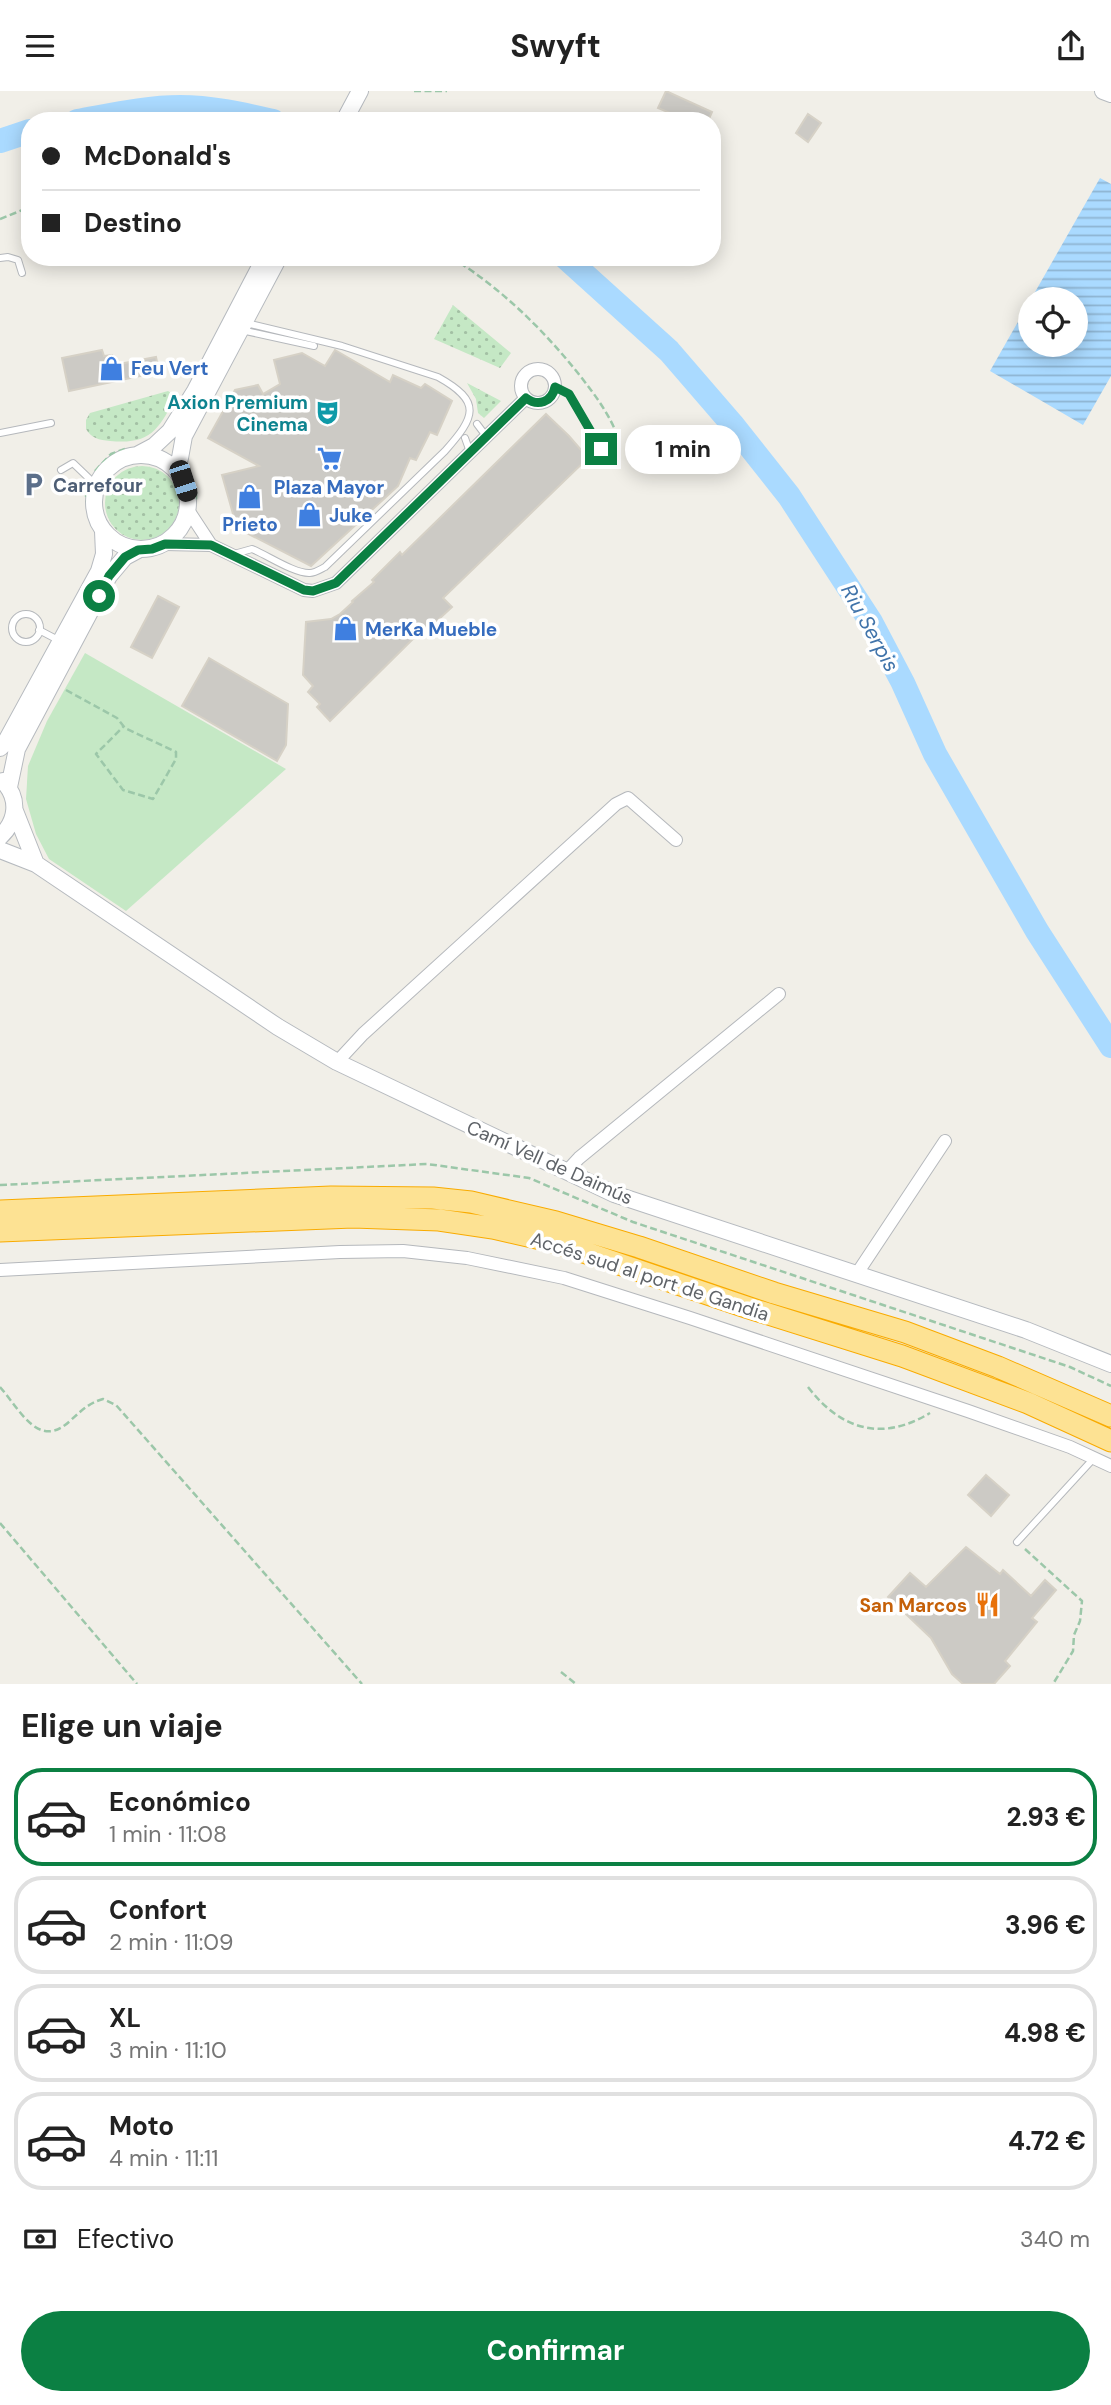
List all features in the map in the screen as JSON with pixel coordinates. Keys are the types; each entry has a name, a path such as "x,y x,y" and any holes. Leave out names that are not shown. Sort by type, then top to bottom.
{"highway":[{"name":"Accés sud al port de Gandia","path":"0,1211 331,1197 393,1197 471,1202 556,1222 774,1293 905,1332 998,1367 1111,1416"},
{"name":"Accés sud al port de Gandia","path":"0,1231 353,1217 426,1219 493,1228 554,1242 902,1356 1028,1403 1111,1441"}],"main road":[{"path":"349,112 360,91"},
{"path":"1103,91 1111,95"},
{"path":"0,748 99,571 104,554 96,517 93,483 115,463 134,452 154,446 170,431 195,391 260,266"},
{"path":"175,470 184,436 274,266"},
{"path":"99,531 125,547 152,549 165,544 176,535 184,523 188,510 188,495 183,481 175,470 157,458 134,452"},
{"path":"0,837 12,822 15,811 15,803 4,783 17,749 109,576 125,557 138,550"},
{"path":"15,811 36,864"},
{"name":"Camí Vell de Daimús","path":"0,850 36,864 267,1019 337,1062 566,1172 614,1194 1026,1330 1111,1364"}],"street":[{"path":"532,369 548,372 552,376 554,393 547,401 536,403 526,398 521,390 521,381 532,369"},
{"path":"165,544 211,545 304,590 313,591 336,583 526,398"},
{"path":"188,510 211,545"},
{"path":"337,1062 363,1034 616,804 628,798 676,840"},
{"path":"566,1172 579,1158 779,994"},
{"path":"856,1275 944,1142"},
{"path":"0,1270 353,1252 403,1251 467,1258 576,1282 944,1403 1111,1466"}],"lane":[{"path":"0,258 18,260 22,273"},
{"path":"242,326 314,346"},
{"path":"231,555 252,549 299,572 311,574 318,571 445,451 470,419 469,406 464,395 438,377 342,346 242,326"},
{"path":"555,387 569,394 601,449"},
{"path":"0,433 51,423"},
{"path":"477,424 486,436"},
{"path":"465,438 470,452"},
{"path":"61,470 73,463 93,483"},
{"path":"31,615 37,619 40,631 33,639 25,641 16,636 13,625 19,616 31,615"},
{"path":"40,631 61,641"},
{"path":"1017,1542 1094,1458"}],"path":[{"path":"414,91 447,91"},
{"path":"0,219 21,211"},
{"path":"465,266 481,276 531,319 580,376 610,417 616,432 612,442 601,449"},
{"path":"99,531 89,515 86,497 99,466 111,454 120,450 134,452"},
{"path":"60,687 117,718 124,726 176,753 176,759 153,799 123,790 96,754 124,726"},
{"path":"0,1387 38,1430 49,1434 62,1429 90,1402 103,1399 116,1405 362,1684"},
{"path":"808,1388 820,1403 849,1424 880,1430 904,1425 927,1415 944,1403"},
{"path":"0,1523 137,1684"},
{"path":"1017,1542 1082,1601 1073,1651 1052,1684"},
{"path":"561,1672 576,1684"}],"green space":[{"path":"453,305 511,353 500,368 434,339"},
{"path":"467,383 501,401 484,418 478,413 476,399"},
{"path":"168,391 176,396 158,426 144,437 124,442 106,441 93,436 86,429 86,420 90,413"},
{"path":"142,466 163,472 173,482 179,503 173,524 163,534 142,540 121,534 111,524 105,503 111,482 121,472"},
{"path":"85,653 286,769 126,911 49,859 36,834 26,799 28,766 47,721"}],"water":[{"path":"1100,178 1111,184 1111,376 1083,425 990,371 1018,322 1018,357 1088,357 1088,287 1038,287"}],"building":[{"path":"666,91 712,112 668,112 658,108"},
{"path":"808,114 821,123 808,142 796,133"},
{"name":"Feu Vert","path":"102,350 104,356 112,355 114,365 156,357 159,372 69,391 62,358"},
{"name":"Plaza Mayor","path":"335,350 390,382 393,375 421,388 425,384 452,401 437,435 430,432 416,460 410,458 398,486 311,566 237,528 222,475 259,466 208,438 235,390 258,385 263,394 280,384 274,360 302,353 325,366"},
{"path":"546,414 588,458 443,598 452,607 423,634 421,631 330,721 317,707 320,704 308,692 313,686 303,675 306,622 331,619 340,614 374,582 372,580 400,552 402,555"},
{"path":"158,596 179,607 152,658 131,647"},
{"path":"209,658 288,704 286,745 277,761 182,706"},
{"path":"986,1475 1009,1495 991,1516 968,1495"},
{"path":"966,1547 1000,1574 1003,1570 1031,1596 1045,1580 1056,1590 1032,1618 1037,1622 1005,1661 1010,1666 994,1684 963,1684 952,1674 931,1638 888,1597 910,1573 926,1587"}],"waterway":[{"name":"Riu Serpis","path":"129,112 167,107 230,112"},
{"name":"Riu Serpis","path":"0,141 21,134"},
{"name":"Riu Serpis","path":"575,266 669,351 789,496 871,622 903,683 935,754 1037,931 1111,1046"}],"place":[{"name":"Feu Vert","path":"111,368"},
{"name":"Axion Premium Cinema","path":"328,413"},
{"name":"Plaza Mayor","path":"329,459"},
{"name":"Carrefour","path":"33,485"},
{"name":"Prieto","path":"250,496"},
{"name":"Juke","path":"309,515"},
{"name":"MerKa Mueble","path":"345,629"},
{"name":"San Marcos","path":"987,1605"}],"route":[{"path":"99,596 109,576 125,557 138,550 165,544 211,545 295,588 313,591 336,583 526,398 536,403 547,401 554,393 555,387 569,394 601,449"}]}
